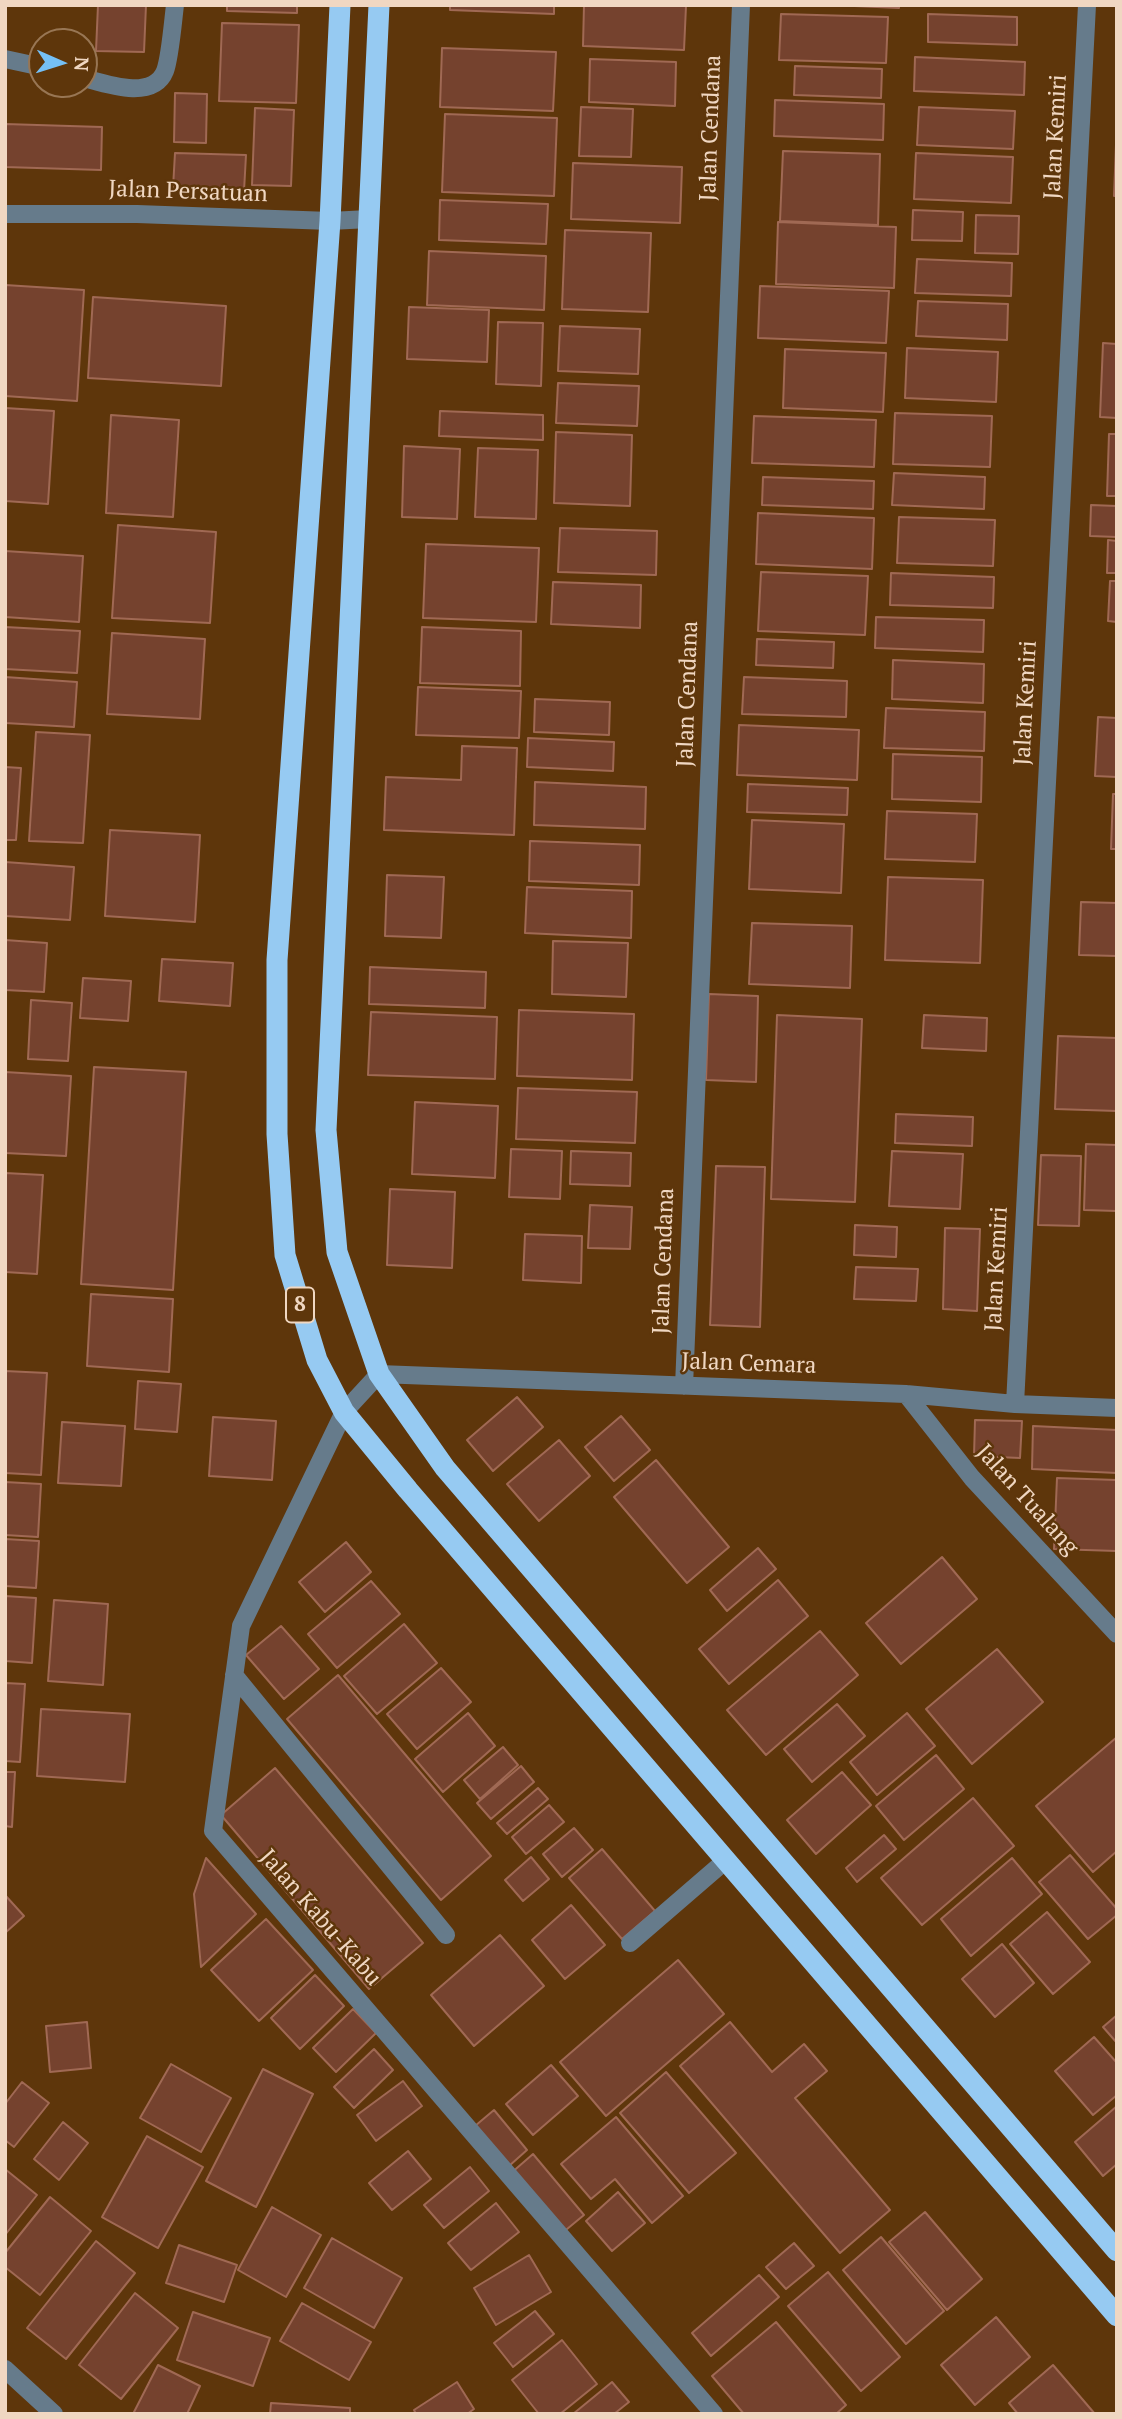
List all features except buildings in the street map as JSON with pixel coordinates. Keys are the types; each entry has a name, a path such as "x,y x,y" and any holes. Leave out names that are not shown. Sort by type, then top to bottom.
{"highway":[{"name":"8","path":"340,5 330,221 277,960 277,1134 285,1255 317,1360 344,1412 408,1490 1117,2316"},
{"name":"8","path":"379,5 326,1130 337,1252 379,1374 446,1468 1117,2251"}],"street":[{"path":"98,81 128,88 148,87 159,80 166,71 175,5"},
{"name":"Jalan Cendana","path":"684,1385 741,5"},
{"name":"Jalan Kemiri","path":"1015,1404 1087,5"},
{"path":"5,59 28,64"},
{"name":"Jalan Persatuan","path":"5,214 137,214 330,221 369,219"},
{"name":"Jalan Cemara","path":"379,1374 906,1394 1015,1404 1117,1408"},
{"name":"Jalan Kabu-Kabu","path":"379,1374 344,1412 241,1626 213,1831 714,2414"},
{"name":"Jalan Tualang","path":"906,1394 972,1478 1117,1633"},
{"path":"234,1675 446,1935"},
{"path":"630,1942 725,1861"},
{"path":"5,2369 54,2414"}]}
